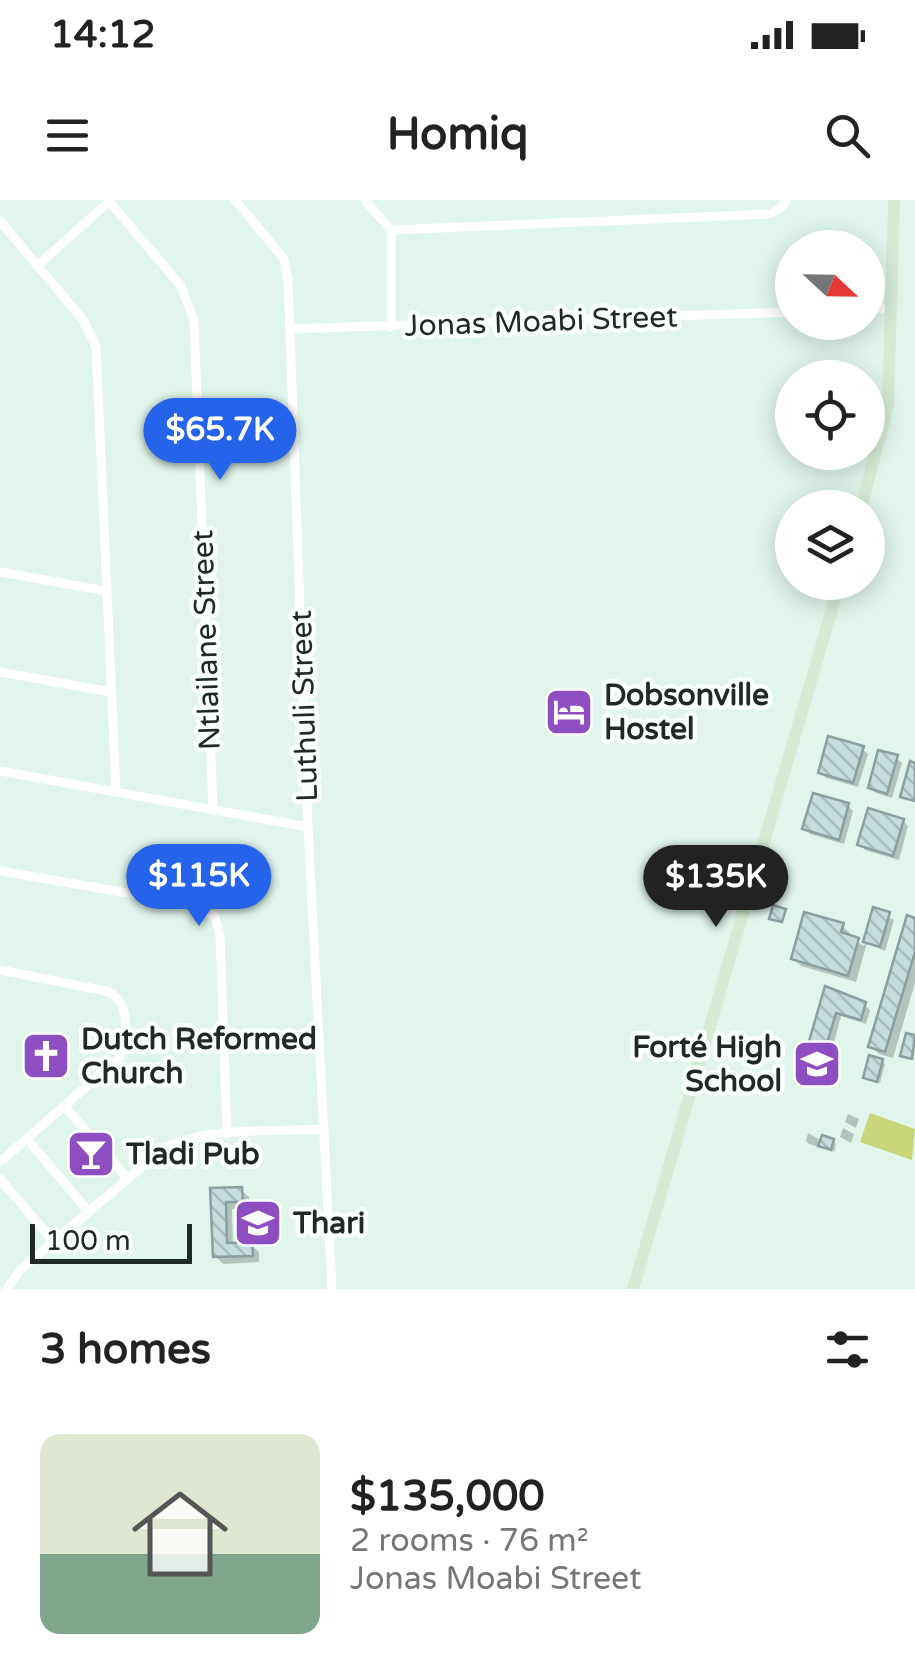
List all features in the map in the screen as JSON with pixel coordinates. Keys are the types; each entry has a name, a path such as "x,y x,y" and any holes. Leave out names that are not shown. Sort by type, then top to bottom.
{"street":[{"name":"Luthuli Street","path":"235,200 284,259 332,1289"},
{"path":"366,200 391,230 391,327"},
{"path":"391,230 770,214 786,200"},
{"path":"866,490 888,405 894,200"},
{"path":"37,266 110,201"},
{"name":"Ntlailane Street","path":"110,201 181,286 194,320 213,810"},
{"path":"0,221 84,320 96,348 116,792"},
{"path":"885,308 890,308"},
{"name":"Jonas Moabi Street","path":"290,329 775,313"},
{"path":"0,572 106,591"},
{"path":"632,1289 835,600"},
{"path":"0,672 110,692"},
{"path":"0,770 308,827"},
{"path":"0,871 185,903 215,917 220,935 227,1134"},
{"path":"0,970 96,988 119,998 123,1004 124,1040 120,1058 0,1162"},
{"path":"65,1106 128,1180"},
{"path":"7,1289 20,1270 178,1141 324,1129"},
{"path":"28,1139 90,1212"},
{"path":"0,1179 54,1242"}],"green space":[{"path":"870,1113 915,1129 912,1160 860,1142"}],"building":[{"path":"828,736 864,746 853,783 818,773"},
{"path":"878,750 898,755 887,794 868,788"},
{"path":"910,761 915,763 915,801 900,797"},
{"path":"813,793 849,803 839,840 802,829"},
{"path":"868,808 904,819 893,856 857,845"},
{"path":"773,905 786,909 782,922 769,919"},
{"path":"873,907 890,912 880,947 863,942"},
{"path":"804,912 844,923 841,932 859,938 848,976 791,959"},
{"path":"907,915 915,918 915,952 885,1052 868,1047"},
{"path":"825,986 866,1002 861,1020 836,1013 825,1050 808,1045"},
{"path":"906,1033 915,1035 912,1059 900,1056"},
{"path":"869,1055 883,1059 877,1082 863,1078"},
{"path":"822,1135 834,1139 831,1150 818,1146"},
{"path":"242,1187 243,1202 226,1202 227,1243 252,1242 253,1256 213,1257 210,1188"}],"place":[{"name":"Dobsonville Hostel","path":"569,712"},
{"name":"Dutch Reformed Church","path":"46,1056"},
{"name":"Forté High School","path":"817,1064"},
{"name":"Tladi Pub","path":"91,1154"},
{"name":"Thari","path":"258,1223"}]}
